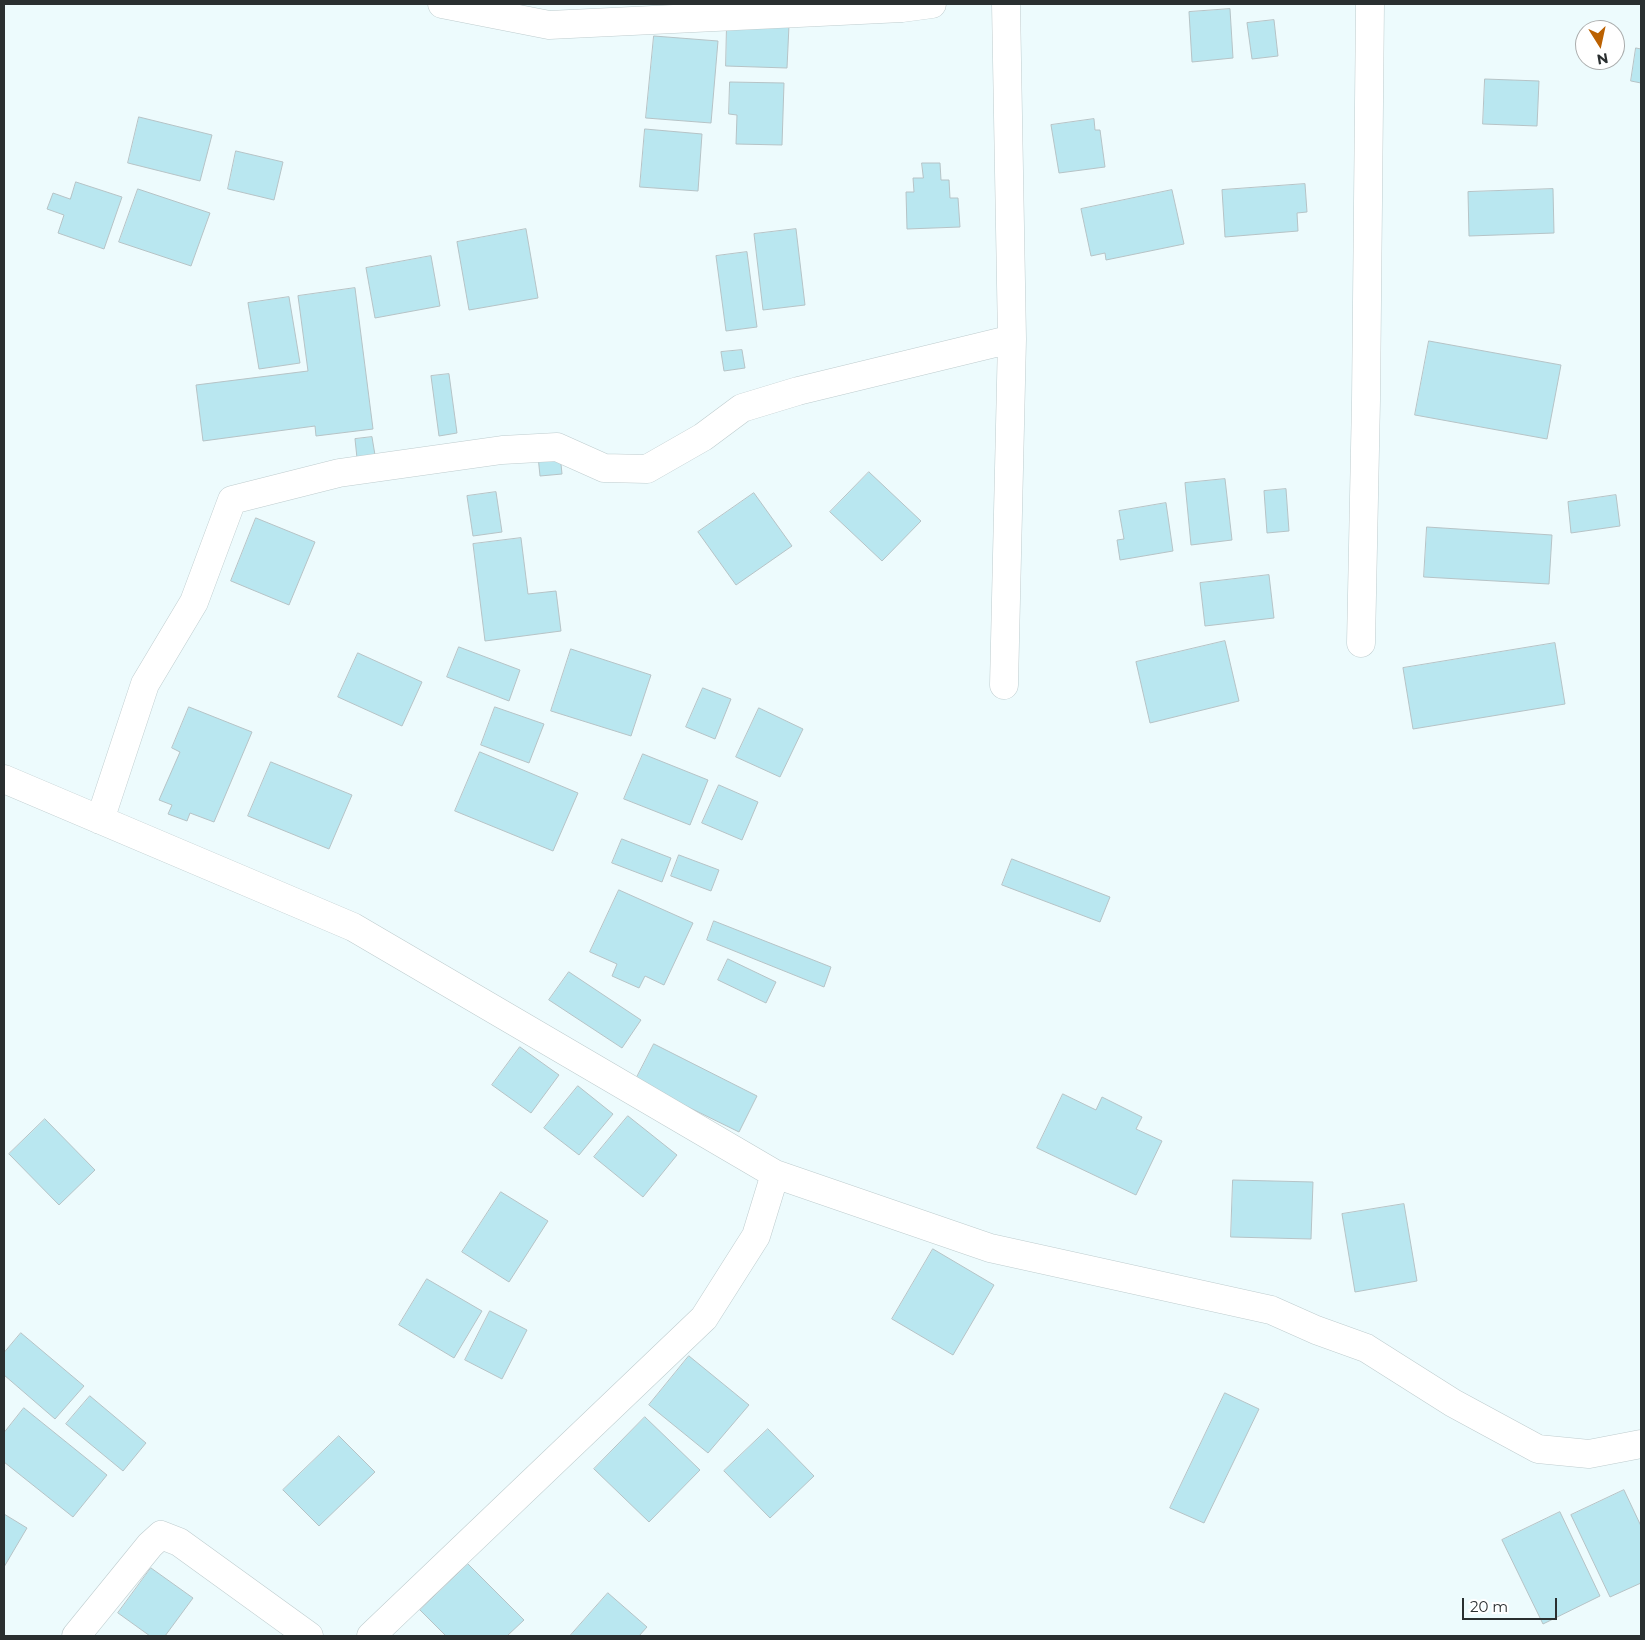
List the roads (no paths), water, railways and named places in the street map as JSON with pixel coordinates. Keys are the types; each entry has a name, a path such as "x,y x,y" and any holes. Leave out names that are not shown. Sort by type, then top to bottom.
{"street":[{"path":"442,4 549,25 902,8 932,4"},
{"path":"1004,684 1012,339 1006,4"},
{"path":"1361,643 1366,400 1370,4"},
{"path":"100,820 145,684 194,602 232,500 339,473 502,450 557,447 604,468 646,469 703,438 742,408 798,391 1012,339"},
{"path":"4,779 354,926 775,1174 990,1248 1271,1310 1316,1330 1366,1348 1453,1403 1538,1449 1589,1454 1641,1444"},
{"path":"371,1636 704,1318 756,1236 775,1174"},
{"path":"76,1636 150,1545 162,1535 178,1542 309,1636"}]}
